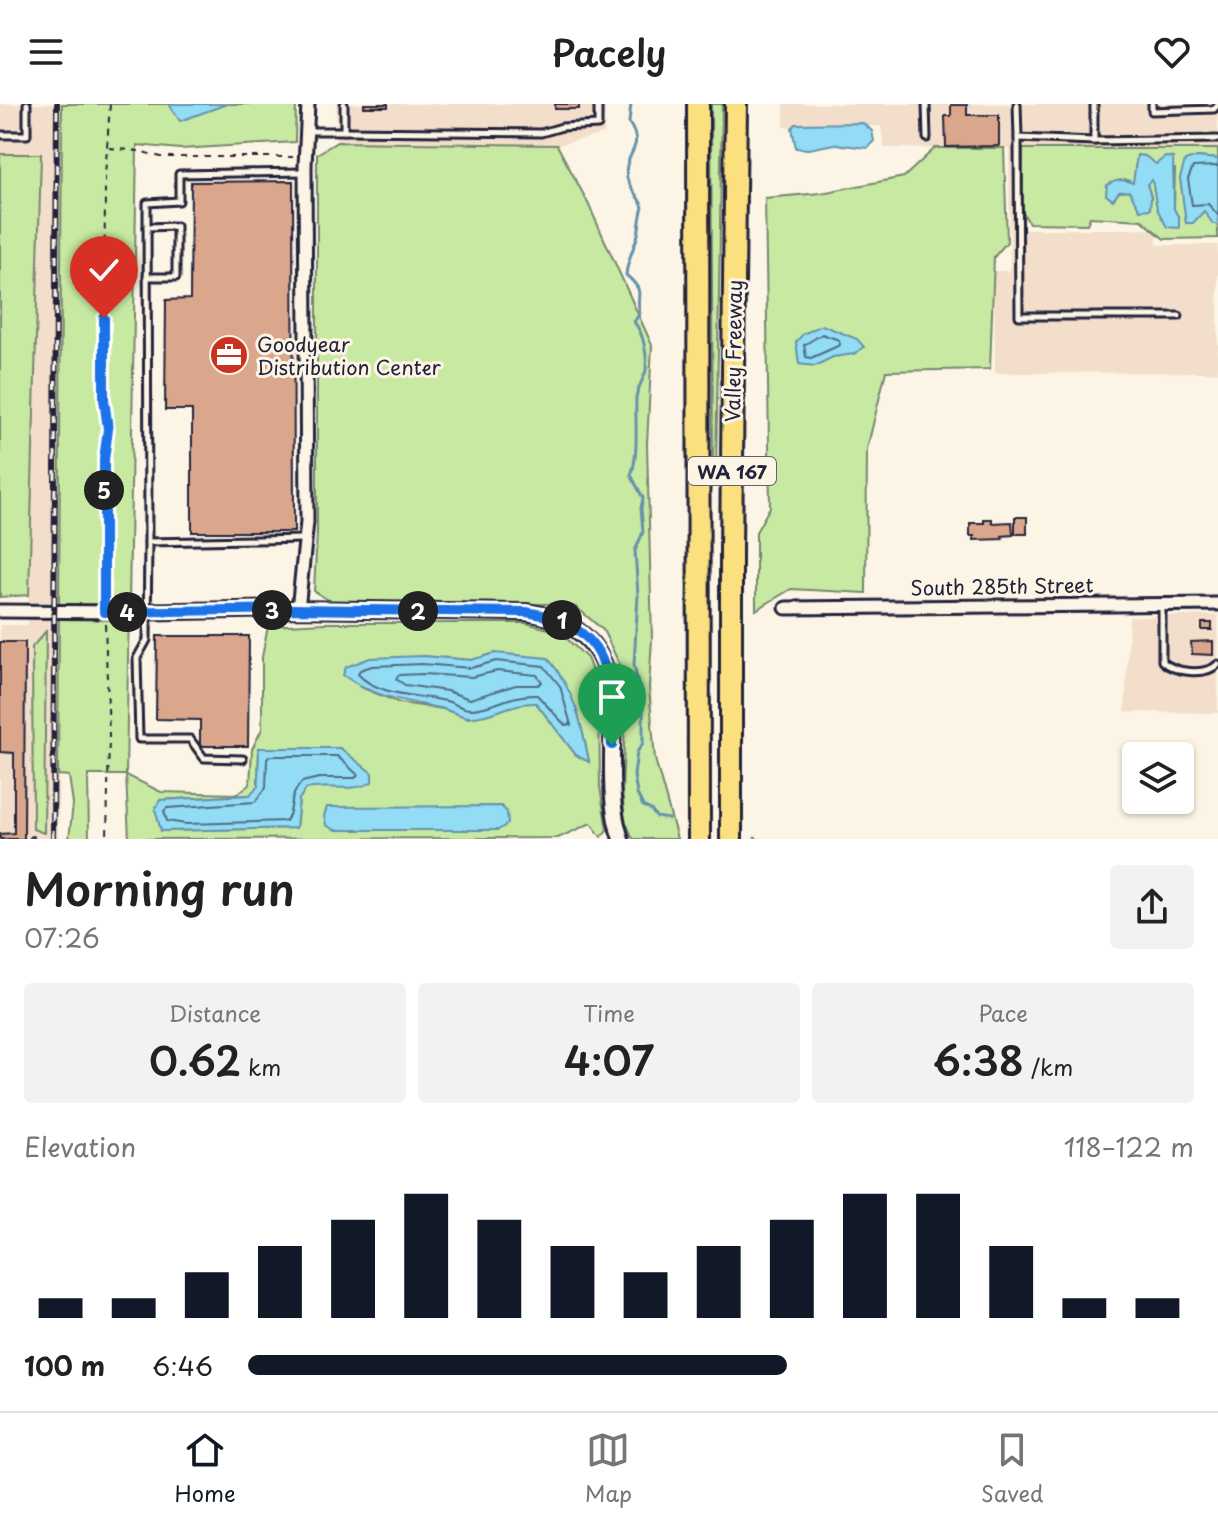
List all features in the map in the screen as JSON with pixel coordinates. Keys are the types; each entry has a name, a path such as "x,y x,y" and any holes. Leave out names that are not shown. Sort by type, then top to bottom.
{"highway":[{"name":"Valley Freeway","path":"698,104 699,839"},
{"name":"Valley Freeway","path":"731,839 736,104"}],"street":[{"path":"298,610 307,522 305,157 308,104"},
{"name":"South 285th Street","path":"786,608 1218,604"},
{"path":"0,611 526,612 562,620 576,628 599,652 610,681 613,703 612,803 619,838"}],"lane":[{"path":"0,135 27,135 27,104"},
{"path":"344,104 344,131"},
{"path":"307,131 541,133 562,127 598,125 598,104"},
{"path":"926,104 927,138"},
{"path":"1017,104 1019,316 1179,316"},
{"path":"1094,104 1094,141"},
{"path":"1152,104 1152,111 1214,109 1218,104"},
{"path":"1018,138 1094,141 1218,139"},
{"path":"243,759 204,758 190,739 139,739 137,658 147,640 148,612 147,203 179,201 179,174 305,172"},
{"path":"147,227 176,226 176,277 147,277"},
{"path":"148,542 305,539"},
{"path":"1162,605 1162,661 1167,666 1189,671 1211,669 1218,664"}],"path":[{"path":"107,839 109,735 104,612 104,460 108,429 104,399 105,176 110,104"},
{"path":"107,148 161,157 305,157"}],"shaded area":[{"path":"0,104 62,104 58,839 0,839 0,625 28,625 41,155 0,154"},
{"path":"336,104 605,104 604,134 557,145 337,142"},
{"path":"784,104 1218,104 1218,149 1023,150 1024,229 1157,229 1157,245 1218,245 1218,372 995,373 994,271 1010,271 1009,149 884,148 881,126 784,127"},
{"path":"1218,615 1218,713 1125,712 1129,617"}],"green space":[{"path":"62,104 296,104 295,142 180,149 137,145 126,775 88,775 89,839 69,839 73,804 69,776 58,775"},
{"path":"711,104 722,104 716,476 713,467"},
{"path":"337,142 557,145 587,201 652,345 647,444 652,639 649,687 655,759 677,839 633,839 625,820 622,792 625,722 621,667 603,630 576,607 550,604 335,604 314,591 317,532 317,154"},
{"path":"935,148 1004,148 1007,242 994,257 990,369 886,371 867,449 866,593 791,589 756,610 756,532 770,507 765,198 821,193 904,177"},
{"path":"1023,149 1218,149 1218,159 1197,157 1185,213 1186,223 1204,210 1213,223 1218,224 1218,238 1164,239 1142,220 1090,217 1087,224 1029,223 1022,211","holes":["1145,156 1156,165 1175,169 1174,209 1179,218 1156,193 1152,179 1147,184 1151,197 1129,191 1119,192 1112,200 1125,179 1133,183 1135,166"]},
{"path":"0,154 41,154 29,595 0,597"},
{"path":"526,623 560,632 587,658 599,690 600,787 607,830 601,837 591,823 558,838 129,839 126,775 161,792 237,794 250,784 252,749 262,729 262,657 268,626","holes":["423,656 471,660 548,658 575,706 589,761 576,755 536,703 519,703 469,718 443,709 400,703 360,687","259,748 319,786 306,789 299,799 296,828 161,831 160,800 250,795 258,786"]},
{"path":"46,631 44,833 33,829 32,647"}],"water":[{"path":"169,104 227,104 180,121"},
{"path":"863,123 872,131 874,141 867,148 834,144 796,148 792,128 796,124"},
{"path":"1137,155 1145,156 1156,164 1165,157 1173,158 1174,209 1179,218 1179,228 1167,227 1157,209 1152,180 1147,184 1151,197 1150,209 1140,210 1129,191 1119,192 1113,200 1106,195 1107,185 1111,183 1120,180 1133,183"},
{"path":"1197,157 1218,159 1218,224 1213,224 1204,211 1193,223 1186,223 1180,178 1185,161"},
{"path":"822,325 857,339 864,347 854,354 833,357 815,366 799,364 796,342 803,334"},
{"path":"495,653 548,658 576,707 589,762 576,755 536,703 466,717 377,693 343,675 346,667 370,658 423,656 471,660"},
{"path":"259,748 340,748 372,773 372,782 348,788 306,789 299,799 296,828 161,831 155,809 160,800 250,795 258,786"},
{"path":"501,806 507,812 508,824 498,830 335,830 326,825 324,816 327,807"}],"building":[{"path":"364,104 388,104 388,107 364,107"},
{"path":"555,104 579,104 579,109 555,109"},
{"path":"951,105 967,105 967,115 999,115 999,146 946,147 945,116 951,116"},
{"name":"Goodyear Distribution Center","path":"293,181 294,532 192,532 192,410 165,410 166,300 190,299 191,182"},
{"path":"1015,517 1027,517 1027,534 1015,534"},
{"path":"984,519 992,519 992,523 1012,522 1013,535 1002,536 1003,539 974,540 974,536 970,536 970,523 984,523"},
{"path":"1202,623 1212,623 1212,630 1202,630"},
{"path":"157,636 249,636 248,746 200,746 200,720 156,719"},
{"path":"1213,641 1213,655 1192,654 1191,642"},
{"path":"0,642 25,642 24,839 0,839 0,834 14,833 14,753 0,752"}],"waterway":[{"path":"631,104 629,123 636,139 626,169 627,178 643,207 626,275 639,290 640,313 634,322 642,338 646,364 636,395 636,448 631,475 643,498 643,532 635,551 638,595 634,664 643,710 643,743 637,752 634,775 637,794 643,806 656,817 669,819"}],"railway":[{"path":"53,839 57,104"}],"place":[{"name":"Goodyear Distribution Center","path":"229,355"}],"route":[{"path":"104,318 104,399 108,429 104,460 104,612 290,609 526,612 545,615 576,628 599,652 610,681 612,745"}]}
